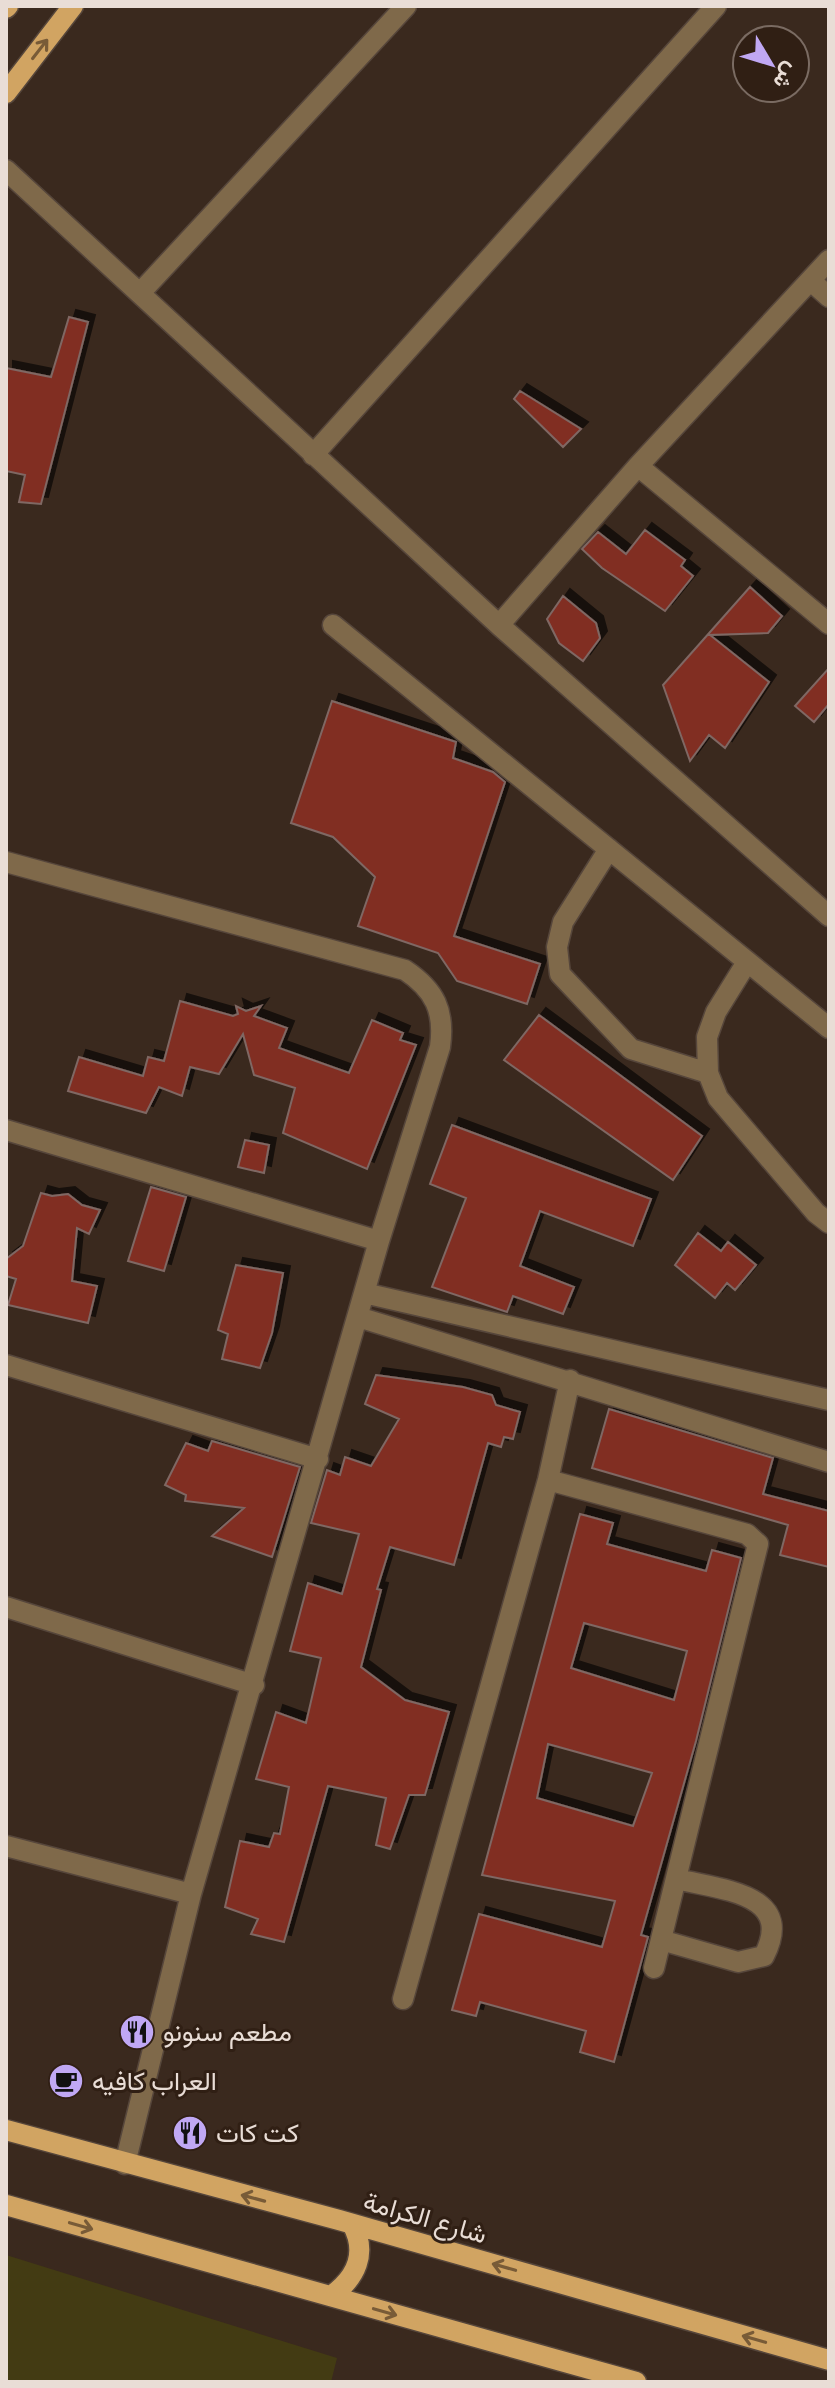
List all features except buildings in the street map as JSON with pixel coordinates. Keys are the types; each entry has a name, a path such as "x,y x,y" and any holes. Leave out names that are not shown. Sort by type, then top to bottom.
{"main road":[{"path":"6,93 73,6"},
{"name":"شارع الكرامة","path":"6,2130 352,2224 829,2360"},
{"path":"6,2205 636,2382"},
{"path":"331,2296 343,2288 358,2263 358,2235 352,2224"}],"street":[{"path":"140,293 406,6"},
{"path":"313,455 716,6"},
{"path":"6,170 499,625 829,916"},
{"path":"499,625 638,466 829,260"},
{"path":"811,281 829,297"},
{"path":"638,466 829,624"},
{"path":"333,625 829,1028"},
{"path":"609,849 563,922 557,947 560,974 631,1049 708,1073"},
{"path":"6,862 405,970 424,983 437,1002 443,1024 440,1047 379,1241 254,1685 191,1894 125,2164"},
{"path":"747,962 716,1012 707,1037 708,1073 718,1098 816,1213 829,1223"},
{"path":"6,1130 379,1241"},
{"path":"364,1293 829,1400"},
{"path":"358,1317 829,1462"},
{"path":"6,1365 318,1459"},
{"path":"403,1999 548,1480 570,1380"},
{"path":"548,1480 747,1534 758,1544 654,1968"},
{"path":"6,1607 254,1685"},
{"path":"6,1846 191,1894"},
{"path":"661,1940 738,1962 764,1956 774,1936 768,1912 751,1897 677,1879"}],"shaded area":[{"path":"6,2255 337,2358 331,2382 6,2382"}],"place":[{"name":"مطعم سنونو","path":"137,2032"},
{"name":"العراب كافيه","path":"66,2081"},
{"name":"كت كات","path":"190,2133"}]}
